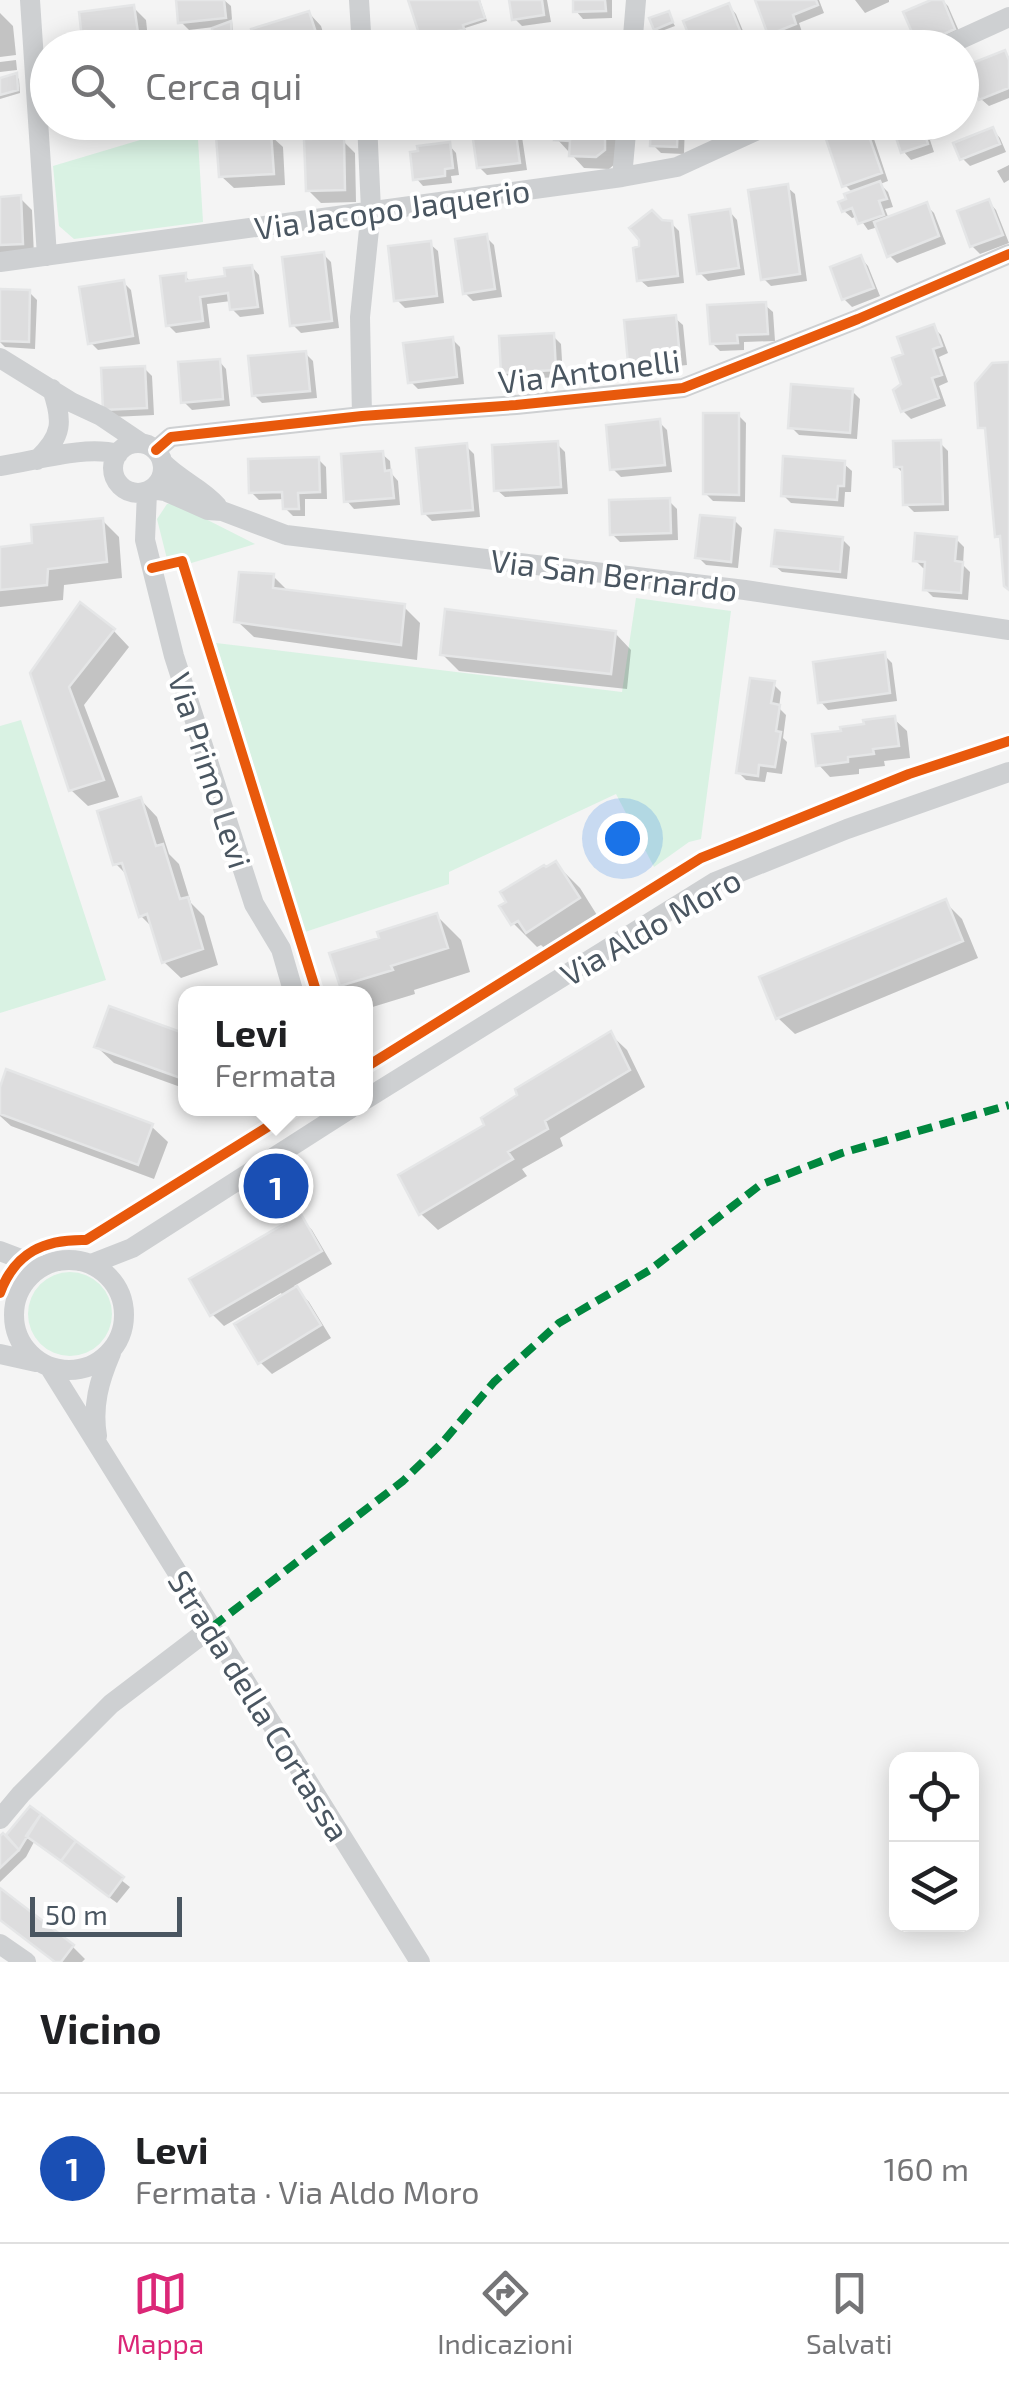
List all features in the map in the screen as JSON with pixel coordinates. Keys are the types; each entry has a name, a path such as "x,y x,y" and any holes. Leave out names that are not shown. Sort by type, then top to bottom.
{"street":[{"path":"30,0 32,30"},
{"path":"359,0 361,30"},
{"path":"634,30 636,0"},
{"path":"979,31 1009,17"},
{"path":"39,140 46,256"},
{"path":"362,416 360,316 371,210 367,140"},
{"path":"622,177 625,140"},
{"name":"Via Jacopo Jaquerio","path":"0,262 622,177 677,166 735,140"},
{"name":"Via Antonelli","path":"153,452 171,437 683,388 1009,254"},
{"path":"0,358 71,402 118,465 131,492 149,490 160,481 153,452 133,444 118,465"},
{"path":"36,461 51,448 59,430 60,412 52,389"},
{"name":"Via San Bernardo","path":"71,402 101,416 153,452 175,476 210,497 222,511"},
{"path":"0,466 70,453 106,451 118,465"},
{"name":"Via Primo Levi","path":"118,465 136,528 144,540 174,656 254,904 281,950 292,986"},
{"name":"Via San Bernardo","path":"149,490 165,492 286,535 745,590 1009,630"},
{"name":"Via Primo Levi","path":"144,540 149,490"},
{"name":"Via Aldo Moro","path":"373,1095 715,882 864,823 1009,772"},
{"path":"91,1264 132,1248 332,1116"},
{"path":"115,1283 132,1248"},
{"path":"0,1251 42,1267"},
{"path":"0,1339 29,1276 56,1261 91,1264 115,1283 123,1300 125,1319 121,1337 98,1364 66,1372 0,1354"},
{"path":"0,1285 14,1312 20,1342 44,1365"},
{"path":"100,1448 94,1421 96,1398 110,1353"},
{"name":"Strada della Cortassa","path":"44,1365 100,1448 420,1962"},
{"path":"0,1819 111,1704 212,1627"},
{"path":"0,1944 26,1962"}],"green space":[{"path":"140,140 198,140 203,222 74,239 59,226 53,166"},
{"path":"174,503 255,544 188,564 184,554 167,559 157,519 167,504"},
{"path":"636,598 731,611 701,839 689,842 654,867 616,794 449,872 449,884 305,932 216,643 622,692"},
{"path":"21,720 106,980 0,1013 0,726"},
{"path":"70,1272 86,1275 100,1284 109,1298 109,1330 100,1344 86,1353 70,1356 54,1353 40,1344 31,1330 28,1314 31,1298 40,1284 54,1275"}],"building":[{"path":"176,0 224,0 226,18 178,23"},
{"path":"408,0 479,0 485,18 463,25 461,30 418,30"},
{"path":"509,0 542,0 544,15 512,20"},
{"path":"573,0 605,0 606,11 573,12"},
{"path":"755,0 816,0 818,5 793,15 796,24 766,30"},
{"path":"931,0 943,0 955,29 911,30 903,12"},
{"path":"729,3 740,30 687,30 683,21"},
{"path":"134,5 138,30 81,30 79,12"},
{"path":"309,11 315,30 251,30"},
{"path":"669,11 673,22 654,30 649,18"},
{"path":"231,21 231,30 212,28"},
{"path":"1005,50 1009,88 979,100 979,60"},
{"path":"17,73 18,90 0,95 0,78"},
{"path":"993,127 1000,144 960,160 953,143 979,140 979,133"},
{"path":"216,140 272,140 274,174 219,177"},
{"path":"304,140 344,140 345,190 306,191"},
{"path":"473,140 517,140 520,163 477,168"},
{"path":"554,140 605,140 605,150 596,157 569,156 570,141"},
{"path":"650,140 677,140 677,147 650,146"},
{"path":"826,140 870,140 882,173 842,187"},
{"path":"897,140 927,140 928,144 901,153"},
{"path":"450,142 453,168 445,169 445,176 413,180 410,152 418,151 417,146"},
{"path":"880,181 887,199 879,201 884,215 858,224 852,208 842,212 838,202 846,199 844,194"},
{"path":"788,184 800,274 761,280 748,190"},
{"path":"21,195 23,244 0,245 0,197"},
{"path":"989,199 1003,235 970,247 957,211"},
{"path":"927,202 939,236 887,257 874,222"},
{"path":"730,209 739,268 697,274 689,215"},
{"path":"652,210 662,220 672,221 678,276 637,281 633,248 639,246 639,240 629,228"},
{"path":"487,234 495,289 463,294 455,239"},
{"path":"431,241 437,296 394,301 388,246"},
{"path":"324,252 332,321 290,326 282,257"},
{"path":"861,255 874,288 842,300 830,267"},
{"path":"252,265 258,307 230,310 228,293 200,297 203,321 166,326 160,276 186,273 186,281 225,276 224,268"},
{"path":"124,280 133,336 88,344 79,287"},
{"path":"0,289 30,290 29,342 0,341"},
{"path":"766,302 768,334 737,335 738,343 710,344 707,305"},
{"path":"676,315 680,358 628,363 624,320"},
{"path":"934,324 942,346 933,349 942,375 932,378 939,398 901,412 893,390 901,384 892,358 903,354 897,337"},
{"path":"554,333 556,370 501,373 499,336"},
{"path":"453,337 457,377 408,383 403,343"},
{"path":"306,351 310,391 252,396 248,356"},
{"path":"220,359 223,399 181,403 178,362"},
{"path":"1009,362 1009,590 1004,586 1000,536 995,537 985,428 978,428 975,383 992,363"},
{"path":"145,366 147,408 103,410 101,368"},
{"path":"791,384 853,389 850,433 788,428"},
{"path":"703,413 739,413 739,495 703,494"},
{"path":"660,419 665,465 610,470 606,425"},
{"path":"941,440 943,504 903,505 902,467 894,467 893,441"},
{"path":"558,441 561,487 494,491 492,445"},
{"path":"467,443 473,510 422,514 416,448"},
{"path":"383,451 385,471 391,470 394,498 344,502 341,454"},
{"path":"783,456 845,461 844,486 838,486 837,500 781,496"},
{"path":"319,457 320,492 298,493 299,509 283,509 282,492 249,493 248,459"},
{"path":"670,498 671,533 610,535 609,500"},
{"path":"700,515 735,518 731,562 695,558"},
{"path":"103,518 107,562 48,569 47,585 0,590 0,547 32,543 31,525"},
{"path":"775,530 843,537 840,572 771,566"},
{"path":"915,533 957,537 955,561 963,562 961,593 923,590 925,562 913,561"},
{"path":"239,572 274,574 273,588 405,604 401,645 234,622"},
{"path":"80,602 115,629 69,687 104,780 69,791 30,673"},
{"path":"445,609 616,631 611,674 440,655"},
{"path":"885,652 890,693 818,703 813,662"},
{"path":"750,678 775,681 771,703 780,705 776,731 781,732 775,767 759,765 758,776 736,773"},
{"path":"895,716 899,746 873,749 874,754 848,757 848,762 816,766 812,734 841,731 840,727 864,724 863,720"},
{"path":"141,797 156,846 163,844 180,899 188,897 203,949 162,963 147,914 139,917 122,863 113,865 97,811"},
{"path":"556,861 580,898 526,933 518,921 511,925 499,906 506,902 500,892"},
{"path":"946,899 963,941 776,1019 759,977"},
{"path":"437,913 448,948 340,986 329,953 379,938 377,932"},
{"path":"109,1006 178,1031 178,1077 94,1047"},
{"path":"611,1031 630,1070 545,1121 548,1129 508,1152 513,1159 419,1215 398,1175 484,1125 481,1118 517,1095 515,1089"},
{"path":"6,1069 153,1124 138,1165 0,1114 0,1087"},
{"path":"301,1214 322,1251 210,1316 189,1279"},
{"path":"297,1286 321,1325 258,1364 234,1324"},
{"path":"30,1806 41,1814 19,1850 6,1835"},
{"path":"41,1814 76,1841 61,1861 26,1836"},
{"path":"3,1833 19,1850 0,1868 0,1836"},
{"path":"76,1841 124,1877 109,1897 61,1861"},
{"path":"0,1888 74,1945 61,1962 55,1962 0,1920"}],"marked path":[{"path":"212,1627 403,1481 494,1382 559,1323 650,1270 760,1185 842,1153 1009,1105"}],"cycle path":[{"path":"156,450 171,437 683,388 1009,254"},
{"path":"152,568 182,561 315,986"},
{"path":"373,1063 701,858 909,774 1009,741"},
{"path":"0,1293 14,1267 33,1251 57,1242 86,1240 285,1116"}],"place":[{"name":"Levi","path":"276,1186"}]}
